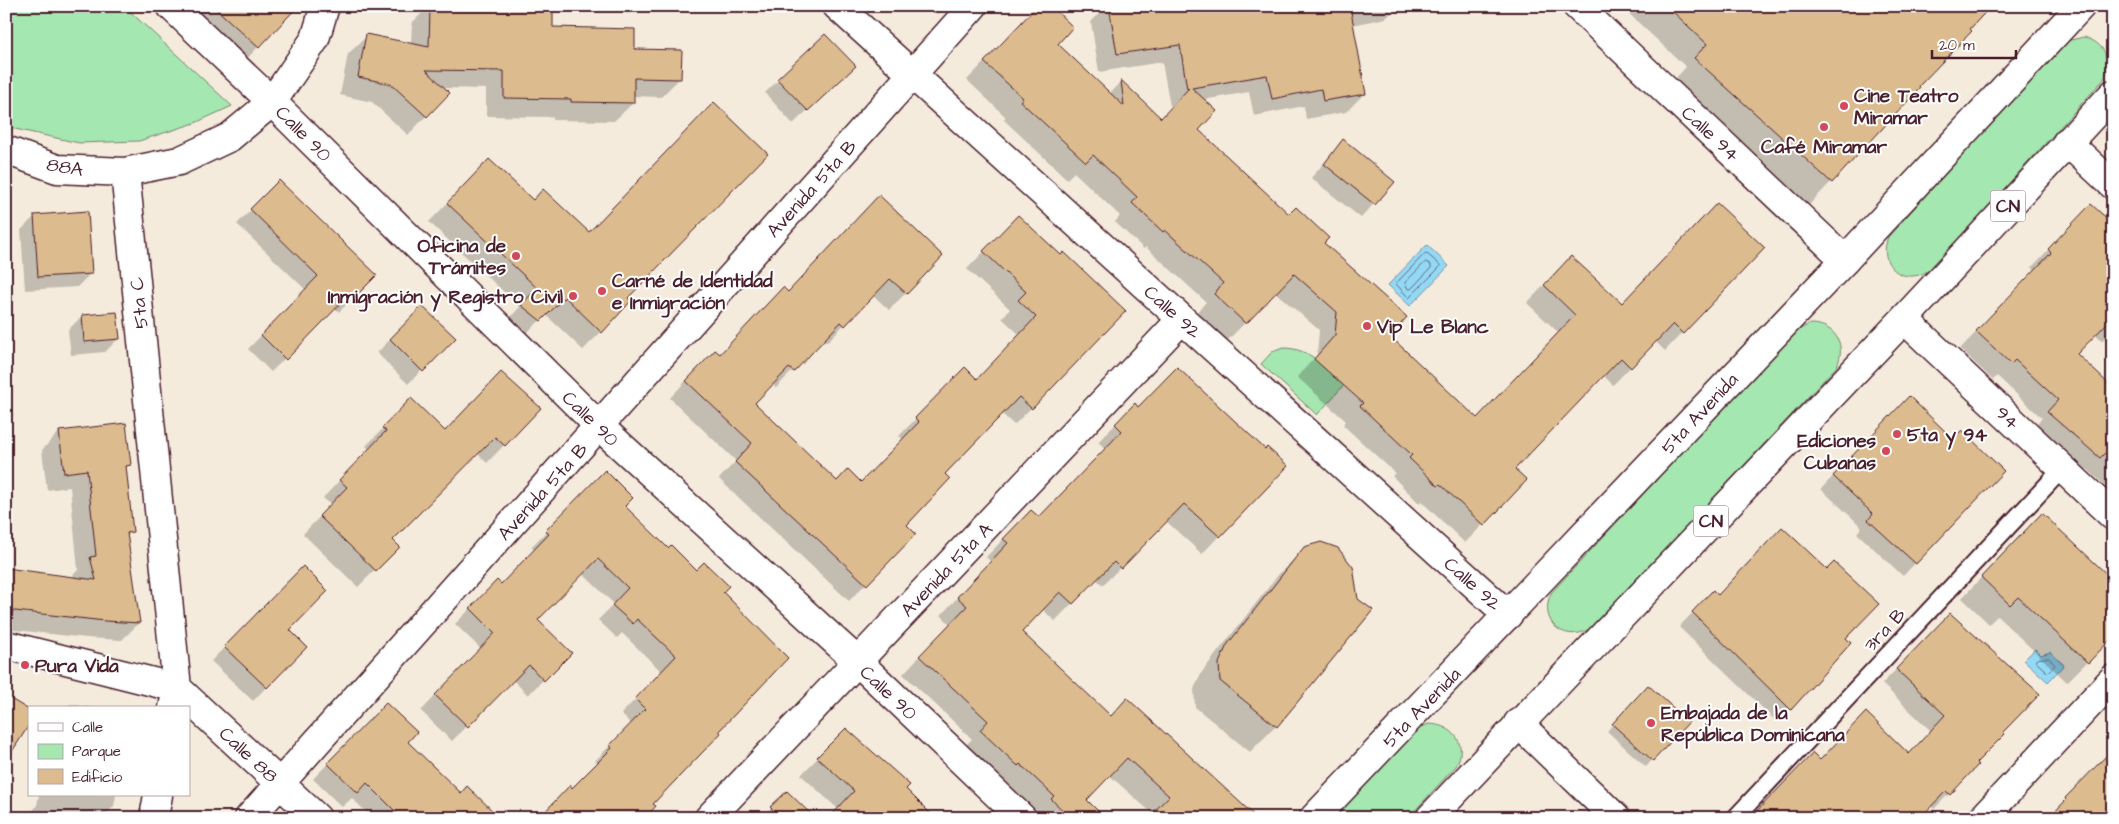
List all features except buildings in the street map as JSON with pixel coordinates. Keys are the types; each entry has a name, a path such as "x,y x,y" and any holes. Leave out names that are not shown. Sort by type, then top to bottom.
{"main road":[{"name":"Calle 90","path":"171,6 272,102 599,426 857,662 1022,818"},
{"path":"125,172 180,160 230,137 272,102 315,39 325,6"},
{"name":"Calle 92","path":"837,6 1508,615"},
{"name":"Avenida 5ta B","path":"250,818 973,6"},
{"name":"Calle 94","path":"1577,6 1845,260"},
{"name":"5ta Avenida","path":"1314,818 1845,260 2081,6"},
{"name":"CN","path":"1430,818 1904,319 2113,94"},
{"path":"2067,142 2113,185"},
{"name":"88A","path":"6,150 57,168 125,172"},
{"name":"5ta C","path":"125,172 175,698"},
{"name":"Avenida 5ta A","path":"709,818 1182,319"},
{"name":"94","path":"1904,319 2113,516"},
{"name":"Calle 88","path":"6,645 175,698 185,706"},
{"path":"1983,818 2113,680"},
{"name":"Calle 88","path":"190,710 281,784 317,818"},
{"path":"1518,724 1616,818"},
{"path":"154,818 158,796"}],"lane":[{"name":"3ra B","path":"1735,818 2063,468"}],"green space":[{"path":"6,6 124,6 232,106 195,123 139,141 79,143 15,129 6,124"},
{"path":"2084,37 2097,43 2105,53 2107,72 2104,79 1933,267 1914,276 1897,272 1890,266 1886,258 1885,248 1888,237 2066,41"},
{"path":"1810,324 1826,327 1836,336 1840,350 1837,366 1594,626 1584,632 1574,634 1565,633 1558,629 1548,614 1551,593 1794,332"},
{"path":"1283,348 1302,351 1309,355 1323,365 1344,385 1317,415 1261,364 1272,352"},
{"path":"1429,724 1438,725 1452,732 1459,743 1459,758 1456,766 1408,818 1334,818 1414,733 1421,727"}],"water":[{"path":"1427,245 1449,266 1410,306 1388,285"},
{"path":"2035,649 2041,655 2050,652 2064,665 2048,682 2024,660"}],"place":[{"name":"Cine Teatro Miramar","path":"1844,106"},
{"name":"Café Miramar","path":"1824,127"},
{"name":"Oficina de Trámites","path":"516,256"},
{"name":"Carné de Identidad e Inmigración","path":"602,291"},
{"name":"Inmigración y Registro Civil","path":"573,296"},
{"name":"Vip Le Blanc","path":"1367,326"},
{"name":"5ta y 94","path":"1897,434"},
{"name":"Ediciones Cubanas","path":"1886,451"},
{"name":"Pura Vida","path":"25,665"},
{"name":"Embajada de la República Dominicana","path":"1651,723"}]}
